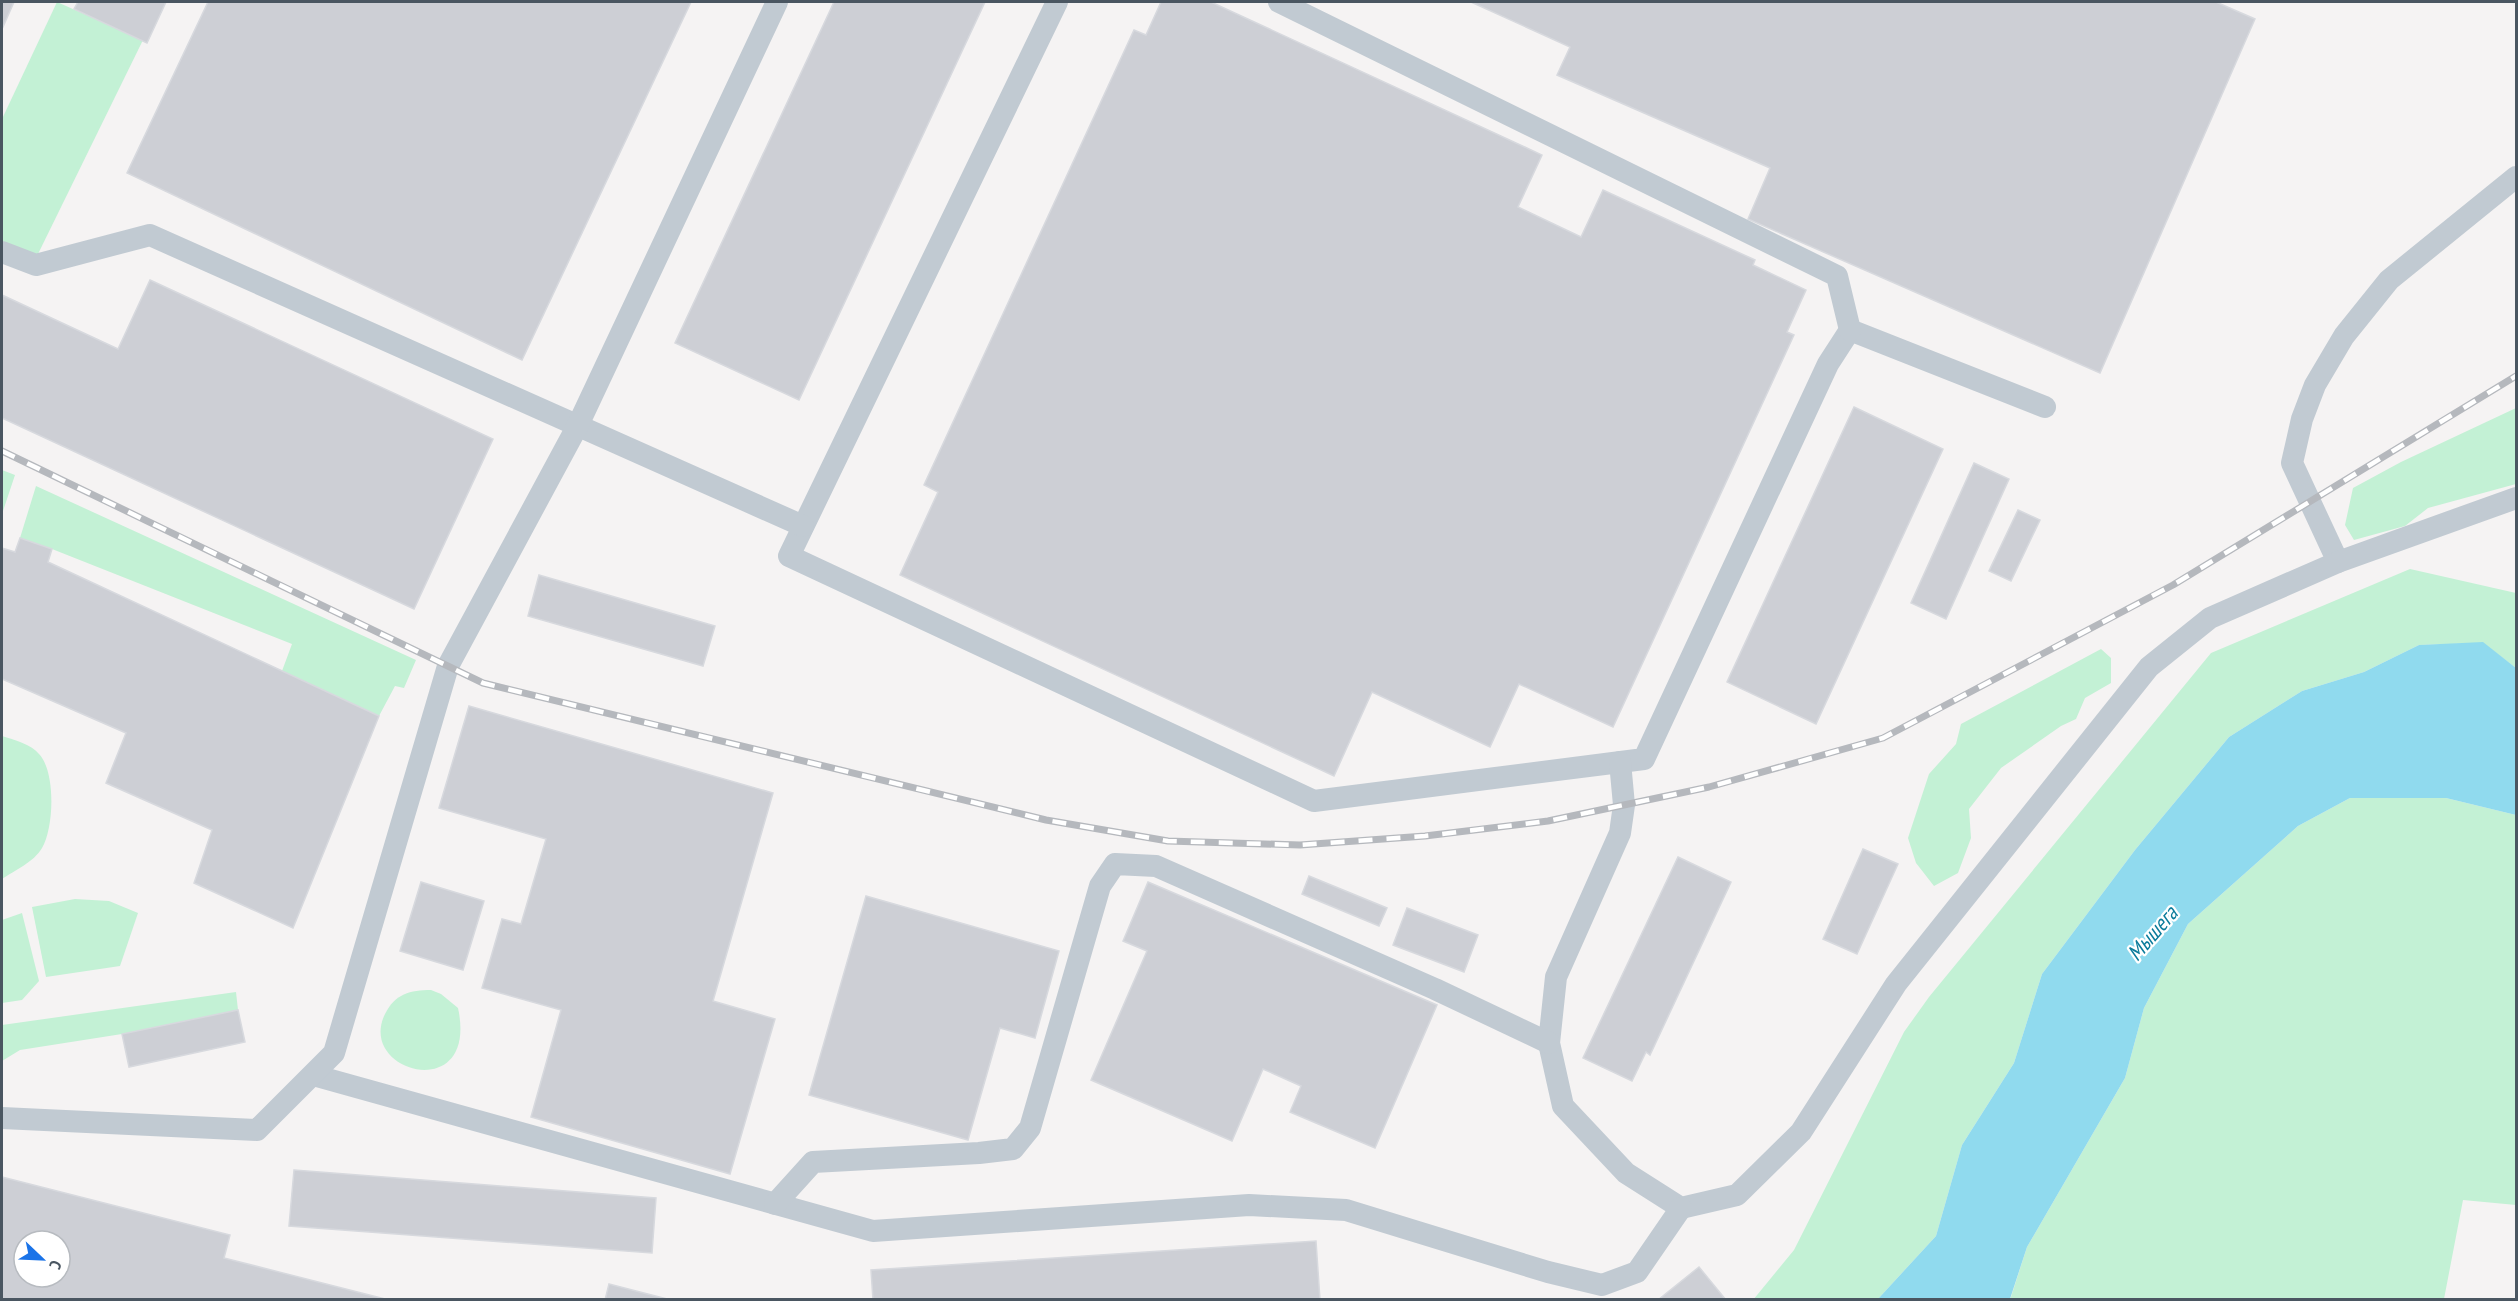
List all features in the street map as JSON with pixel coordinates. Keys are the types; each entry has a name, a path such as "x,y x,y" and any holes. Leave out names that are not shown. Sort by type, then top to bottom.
{"lane":[{"path":"2,1118 258,1130 334,1053 448,666 578,425 777,2"},
{"path":"1057,2 789,556 1314,801 1644,759 1828,364 1850,330 1837,276 1279,2"},
{"path":"2338,562 2292,463 2302,419 2315,385 2344,336 2389,280 2517,177"},
{"path":"2,252 36,266 150,235 803,526"},
{"path":"1850,330 2045,407"},
{"path":"313,1075 873,1231 1250,1205 1346,1210 1548,1272 1602,1285 1637,1272 1681,1208 1737,1195 1801,1132 1896,984 2149,667 2210,618 2338,562 2517,498"},
{"path":"1620,762 1624,805 1620,833 1556,977 1549,1043 1563,1106 1626,1173 1681,1208"},
{"path":"775,1204 813,1162 979,1154 1013,1149 1030,1128 1101,886 1115,864 1156,866 1436,989 1549,1043"}],"green space":[{"path":"57,2 143,40 37,256 2,241 2,119"},
{"path":"2516,408 2516,484 2428,508 2405,526 2354,540 2345,525 2353,488 2401,462"},
{"path":"2,470 15,475 2,514"},
{"path":"36,486 416,660 404,688 395,686 379,716 282,671 292,644 20,538"},
{"path":"2410,569 2516,593 2516,668 2483,643 2419,645 2364,672 2302,691 2229,737 2135,850 2042,974 2014,1063 1962,1145 1936,1236 1878,1299 1753,1300 1794,1250 1904,1032 1929,997 2211,653"},
{"path":"2101,649 2111,658 2111,683 2085,698 2076,719 2061,726 2001,768 1969,809 1971,838 1958,873 1934,886 1916,863 1908,838 1929,774 1956,744 1961,724"},
{"path":"2,736 27,745 36,751 45,762 51,786 51,814 42,848 29,862 2,879"},
{"path":"2350,798 2446,798 2516,815 2516,1205 2463,1200 2444,1299 2010,1300 2027,1247 2125,1078 2144,1008 2188,924 2298,826"},
{"path":"75,899 109,901 138,913 120,966 46,977 32,907"},
{"path":"22,913 39,981 22,1000 2,1003 2,920"},
{"path":"431,990 441,994 458,1008 460,1039 451,1058 436,1068 418,1070 401,1064 387,1052 381,1035 385,1014 393,1002 410,992"},
{"path":"236,992 238,1010 122,1034 20,1050 2,1061 2,1025"}],"water":[{"name":"Мышега","path":"2483,642 2516,668 2516,815 2446,798 2350,798 2298,826 2188,924 2144,1008 2125,1078 2027,1247 2010,1299 1878,1299 1936,1236 1962,1145 2014,1063 2042,974 2135,850 2229,737 2302,691 2364,672 2419,645"}],"building":[{"path":"2,2 14,2 3,27 2,26"},
{"path":"78,2 166,2 147,43 74,9"},
{"path":"208,2 691,2 522,360 127,173"},
{"path":"834,2 985,2 799,400 675,343"},
{"path":"1161,2 1211,2 1542,155 1518,207 1581,237 1603,190 1755,260 1753,265 1806,290 1787,332 1794,335 1613,727 1519,684 1490,747 1372,692 1334,776 900,575 938,492 924,485 1134,30 1146,35"},
{"path":"1471,2 2216,2 2255,19 2100,373 1748,219 1770,168 1557,75 1570,47"},
{"path":"150,280 493,439 414,609 2,418 2,295 118,349"},
{"path":"1854,407 1943,449 1816,724 1727,682"},
{"path":"1974,463 2009,479 1946,619 1911,603"},
{"path":"2018,510 2040,520 2011,581 1989,571"},
{"path":"20,538 52,549 48,562 379,716 293,928 194,883 212,830 106,783 126,733 2,679 2,548 15,552"},
{"path":"539,575 715,626 703,666 528,616"},
{"path":"469,706 773,793 713,1001 775,1019 730,1174 531,1117 561,1010 482,988 502,919 521,924 546,839 439,808"},
{"path":"1863,849 1898,864 1857,954 1823,939"},
{"path":"1678,857 1731,882 1650,1055 1646,1052 1632,1081 1583,1058"},
{"path":"1309,876 1387,908 1379,926 1302,894"},
{"path":"421,882 484,901 463,970 400,951"},
{"path":"1148,882 1437,1005 1375,1148 1290,1112 1301,1086 1263,1069 1232,1141 1091,1080 1147,951 1123,941"},
{"path":"866,896 1059,951 1035,1038 1000,1028 968,1140 809,1095"},
{"path":"1407,908 1478,935 1464,972 1393,945"},
{"path":"238,1010 245,1042 129,1067 122,1034"},
{"path":"294,1170 656,1198 652,1253 289,1226"},
{"path":"2,1177 230,1235 224,1258 389,1300 2,1300"},
{"path":"1316,1241 1320,1300 873,1300 871,1270"},
{"path":"1699,1267 1726,1300 1658,1300"},
{"path":"609,1284 671,1300 605,1300"}],"railway":[{"path":"2,451 483,683 1046,820 1168,841 1300,845 1425,836 1548,821 1709,787 1883,738 2173,585 2516,376"}]}
